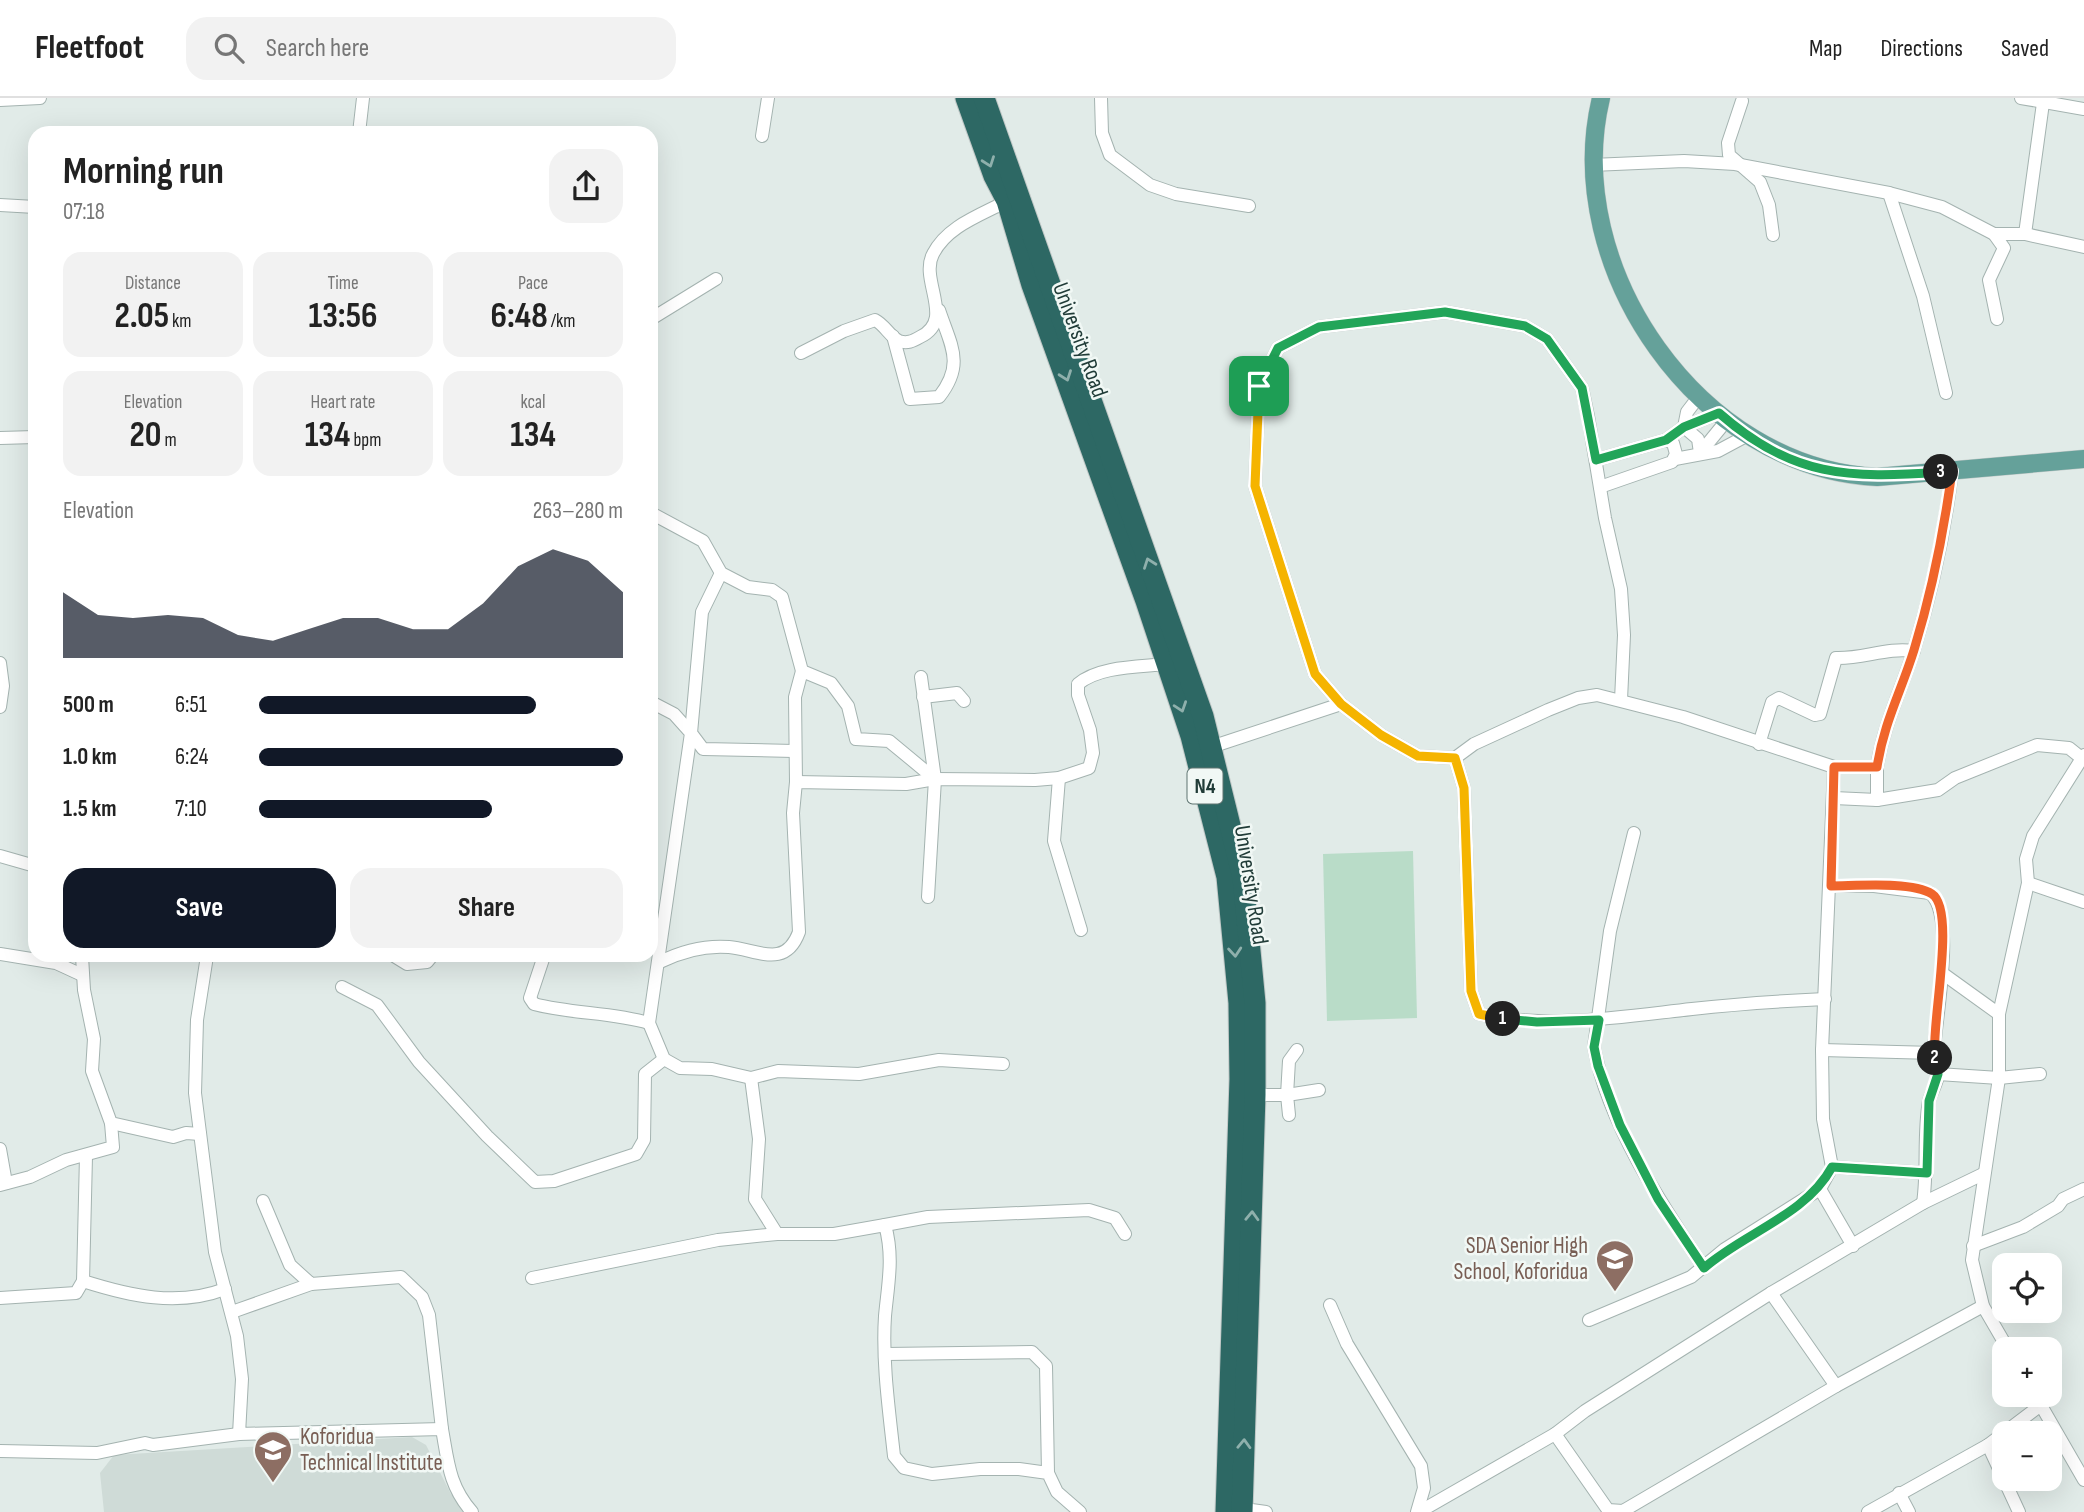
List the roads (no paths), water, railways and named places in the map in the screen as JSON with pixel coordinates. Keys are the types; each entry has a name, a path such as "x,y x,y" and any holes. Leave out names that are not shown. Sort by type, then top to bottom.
{"highway":[{"name":"University Road","path":"966,98 994,176 1007,201 1032,285 1211,747 1243,878 1255,1003 1255,1095 1234,1510"},
{"name":"University Road","path":"984,98 1154,599 1166,664 1201,770 1227,877 1239,1003 1240,1079 1234,1510"}],"main road":[{"path":"1601,98 1595,123 1592,165 1603,240 1618,284 1672,367 1746,436 1803,464 1829,472 1877,477 2084,459"}],"street":[{"path":"0,100 40,98"},
{"path":"360,126 363,98"},
{"path":"762,136 768,98"},
{"path":"1101,98 1102,133 1110,155 1150,185 1176,194 1249,206"},
{"path":"2021,98 2084,109"},
{"path":"1742,101 1728,144 1729,155 1735,164 1760,182 1769,205 1773,234"},
{"path":"2025,234 2043,103"},
{"path":"1592,165 1684,161 1735,164 1889,193 1942,207 1994,234 2004,248 1989,280 1997,319"},
{"path":"1889,193 1923,296 1928,327 1947,393"},
{"path":"893,336 911,398 939,397 953,380 955,360 928,265 933,252 949,232 1007,201"},
{"path":"0,205 28,207"},
{"path":"1994,234 2025,234 2084,247"},
{"path":"658,315 716,279"},
{"path":"801,353 844,331 876,320 898,341 908,343 931,331 937,303"},
{"path":"1621,700 1624,635 1621,589 1582,388 1547,339 1525,326 1445,312 1319,327 1278,348 1259,386 1255,486 1315,674 1341,704 1381,735 1418,756 1455,758 1474,744 1578,698 1597,695 1621,700 1834,767 1877,767"},
{"path":"1684,427 1687,412 1700,395"},
{"path":"1596,460 1666,440 1684,427 1723,416"},
{"path":"1700,453 1723,416"},
{"path":"1684,427 1698,439 1700,453"},
{"path":"1600,487 1675,459 1718,451 1746,436"},
{"path":"0,438 28,437"},
{"path":"1666,440 1673,443 1675,459"},
{"path":"1877,800 1877,767 1883,732 1914,651 1944,532 1952,471"},
{"path":"658,517 703,541 721,573 748,587 772,590 782,597 802,671 797,682 794,751 796,782 793,813 799,932 795,943 784,952 769,956 730,947 703,948 682,951 660,962"},
{"path":"721,573 702,612 691,733 662,924 660,962 649,1023 664,1059 680,1068 712,1069 751,1077 778,1071 859,1074 939,1060 1003,1064"},
{"path":"1759,744 1772,702 1779,698 1815,715 1820,714 1836,658 1881,653 1894,648 1914,651"},
{"path":"0,663 4,686 0,707"},
{"path":"796,782 906,784 935,779 1059,778 1089,768 1093,753 1078,684 1085,678 1103,673 1166,664"},
{"path":"802,671 831,683 848,706 856,739 889,741 935,779"},
{"path":"921,677 935,779 928,897"},
{"path":"923,697 957,693 964,701"},
{"path":"1211,747 1341,704"},
{"path":"658,706 674,714 703,749 794,751"},
{"path":"1834,798 1877,800 1938,790 1955,779 2037,745 2069,748 2083,757 2033,836 2026,859 2028,883 1999,1014 1999,1078 1973,1246 1974,1273 1983,1306 2001,1337"},
{"path":"1455,758 1464,788 1471,991 1479,1014 1537,1022 1599,1020 1750,1002 1825,999"},
{"path":"1589,1320 1704,1268 1725,1249 1820,1189 1832,1167 1824,1119 1822,1050 1834,767"},
{"path":"1059,778 1054,841 1081,930"},
{"path":"1634,833 1611,931 1594,1047 1598,1066 1620,1125 1658,1199 1704,1268"},
{"path":"0,856 28,864"},
{"path":"2028,883 2084,902"},
{"path":"1831,886 1874,886 1930,893 1937,898 1941,911 1942,973 1934,1053 1938,1074 1929,1101 1927,1173 1923,1203"},
{"path":"0,954 28,958"},
{"path":"51,962 82,975"},
{"path":"82,962 94,1039 92,1071 111,1124 113,1147"},
{"path":"206,962 197,1020 195,1093 215,1252 232,1312 242,1379 239,1434"},
{"path":"404,962 427,962"},
{"path":"542,962 530,998 534,1004 570,1013 628,1017 649,1023"},
{"path":"1942,973 1999,1014"},
{"path":"342,987 377,1005 419,1062 487,1136 535,1182 554,1181 636,1154 644,1140 645,1073 664,1059"},
{"path":"1289,1115 1289,1061 1297,1050"},
{"path":"1822,1050 1934,1053"},
{"path":"1938,1074 1999,1078 2040,1074"},
{"path":"751,1077 759,1139 755,1199 777,1234"},
{"path":"1255,1095 1287,1096 1319,1090"},
{"path":"111,1124 173,1137 200,1134"},
{"path":"0,1149 3,1184 113,1147 139,1132"},
{"path":"0,1298 76,1293 83,1281 86,1156"},
{"path":"1832,1167 1927,1173"},
{"path":"1418,1512 1555,1434 1585,1411 1771,1293 1923,1203 1983,1174"},
{"path":"1820,1189 1853,1245"},
{"path":"1973,1246 2023,1227 2058,1206 2063,1199 2084,1189"},
{"path":"263,1200 290,1265 311,1284"},
{"path":"532,1278 649,1256 695,1244 777,1234 834,1234 928,1217 1089,1210 1115,1218 1125,1234"},
{"path":"885,1225 890,1243 891,1280 885,1315 894,1456 904,1468 932,1474 1006,1469 1048,1473"},
{"path":"232,1312 311,1284 401,1277 422,1297 429,1315 449,1471 457,1495 472,1512"},
{"path":"83,1281 120,1293 162,1298 203,1298 225,1289"},
{"path":"1771,1293 1836,1386"},
{"path":"1331,1305 1347,1344 1421,1466 1424,1488 1418,1512"},
{"path":"1555,1434 1608,1510 1617,1512 1836,1386 1983,1306"},
{"path":"886,1354 997,1350 1032,1352 1046,1366 1048,1473 1056,1492 1078,1512"},
{"path":"1868,1512 1988,1445 2030,1407"},
{"path":"2042,1407 2084,1480"},
{"path":"0,1451 97,1454 145,1443 239,1434 442,1429"},
{"path":"1988,1445 2020,1512"},
{"path":"1899,1493 1909,1512"},
{"path":"1234,1510 1265,1512"}],"place":[{"name":"SDA Senior High School, Koforidua","path":"1615,1293"},
{"name":"Koforidua Technical Institute","path":"273,1484"}]}
